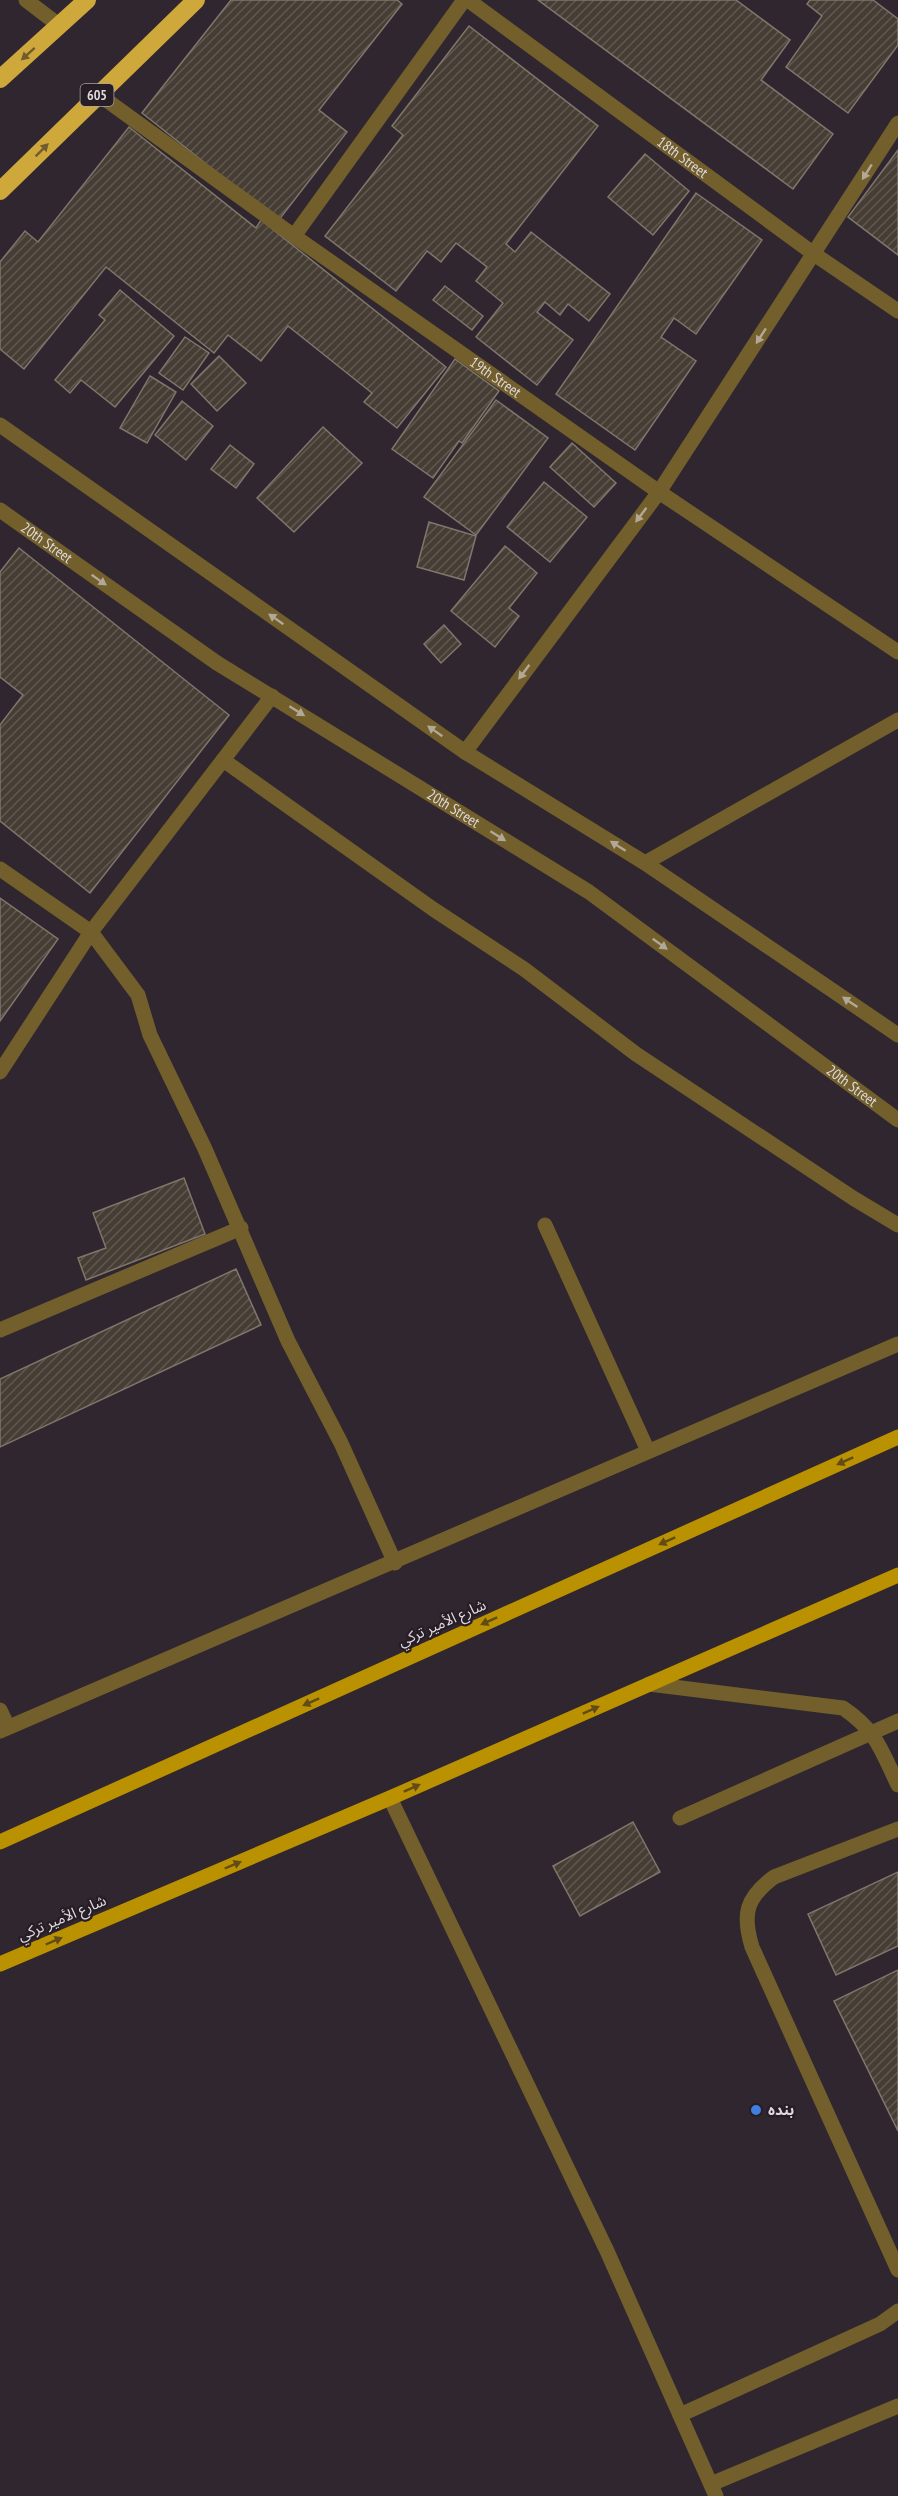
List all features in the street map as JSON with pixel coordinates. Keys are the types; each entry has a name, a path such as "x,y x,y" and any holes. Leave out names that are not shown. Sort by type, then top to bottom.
{"highway":[{"path":"0,79 87,0"},
{"name":"605","path":"0,191 196,0"}],"main road":[{"name":"شارع الأمير تركي","path":"0,1842 898,1437"},
{"name":"شارع الأمير تركي","path":"0,1964 390,1798 898,1575"}],"street":[{"path":"26,0 60,26"},
{"path":"294,236 466,0"},
{"name":"18th Street","path":"466,0 814,254 898,311"},
{"name":"19th Street","path":"98,94 294,236 659,492 898,652"},
{"path":"465,752 659,492 898,123"},
{"path":"0,425 465,752 645,862 898,1035"},
{"name":"20th Street","path":"0,510 217,663 590,892 898,1120"},
{"path":"0,1072 91,932 272,696"},
{"path":"645,862 898,720"},
{"path":"223,760 434,909 524,969 636,1054 853,1198 898,1225"},
{"path":"0,868 91,932 138,995 150,1035 206,1149 288,1341 341,1443 395,1563"},
{"path":"545,1225 648,1451"},
{"path":"0,1330 241,1228"},
{"path":"0,1710 4,1729 395,1563 898,1344"},
{"path":"650,1684 843,1708 860,1719 872,1732 898,1785"},
{"path":"680,1818 898,1721"},
{"path":"390,1798 608,2251 713,2490 898,2406"},
{"path":"898,1829 774,1877 757,1890 750,1902 746,1928 752,1947 898,2270"},
{"path":"680,2415 880,2324 898,2311"}],"building":[{"path":"231,0 397,0 402,4 319,110 347,132 278,221 142,113"},
{"path":"538,0 736,0 790,40 761,80 833,134 793,189"},
{"path":"810,0 873,0 898,19 898,45 848,113 786,67 822,16 807,4"},
{"path":"469,26 598,126 506,244 515,252 531,232 610,294 589,321 568,304 560,315 545,302 537,312 573,340 537,385 476,337 503,303 476,281 487,267 456,243 441,262 427,251 396,291 325,236 403,135 392,126"},
{"path":"129,127 256,228 261,220 446,367 397,428 364,402 372,393 288,326 261,361 228,335 214,353 106,267 24,369 0,349 0,262 25,231 38,242"},
{"path":"898,150 898,255 848,217"},
{"path":"645,154 689,191 653,235 608,197"},
{"path":"696,193 762,240 696,334 674,318 661,337 696,361 635,450 556,394"},
{"path":"445,286 483,316 472,330 433,300"},
{"path":"120,290 174,336 115,407 81,380 70,393 55,380 105,320 99,315"},
{"path":"185,337 209,353 183,390 159,373"},
{"path":"219,356 246,383 217,411 191,384"},
{"path":"455,359 499,391 462,443 459,441 433,478 392,449"},
{"path":"150,376 176,392 147,443 120,428"},
{"path":"496,400 548,438 476,535 424,497"},
{"path":"182,401 213,426 186,460 155,435"},
{"path":"323,427 362,463 294,532 257,498"},
{"path":"572,443 616,483 594,507 550,467"},
{"path":"230,445 254,464 236,488 211,469"},
{"path":"544,482 587,517 550,562 507,527"},
{"path":"429,522 476,536 464,580 417,567"},
{"path":"505,546 537,573 509,608 519,616 495,647 451,611"},
{"path":"19,548 229,715 90,893 0,821 0,725 23,695 0,677 0,572"},
{"path":"444,625 461,644 441,663 424,644"},
{"path":"0,898 58,939 0,1021"},
{"path":"184,1178 205,1234 86,1280 78,1258 106,1248 93,1213"},
{"path":"236,1269 261,1325 0,1447 0,1379"},
{"path":"633,1822 660,1872 580,1916 553,1866"},
{"path":"898,1872 898,1946 836,1975 808,1914"},
{"path":"898,1970 898,2131 834,2001"}],"place":[{"name":"بنده","path":"756,2110"}]}
